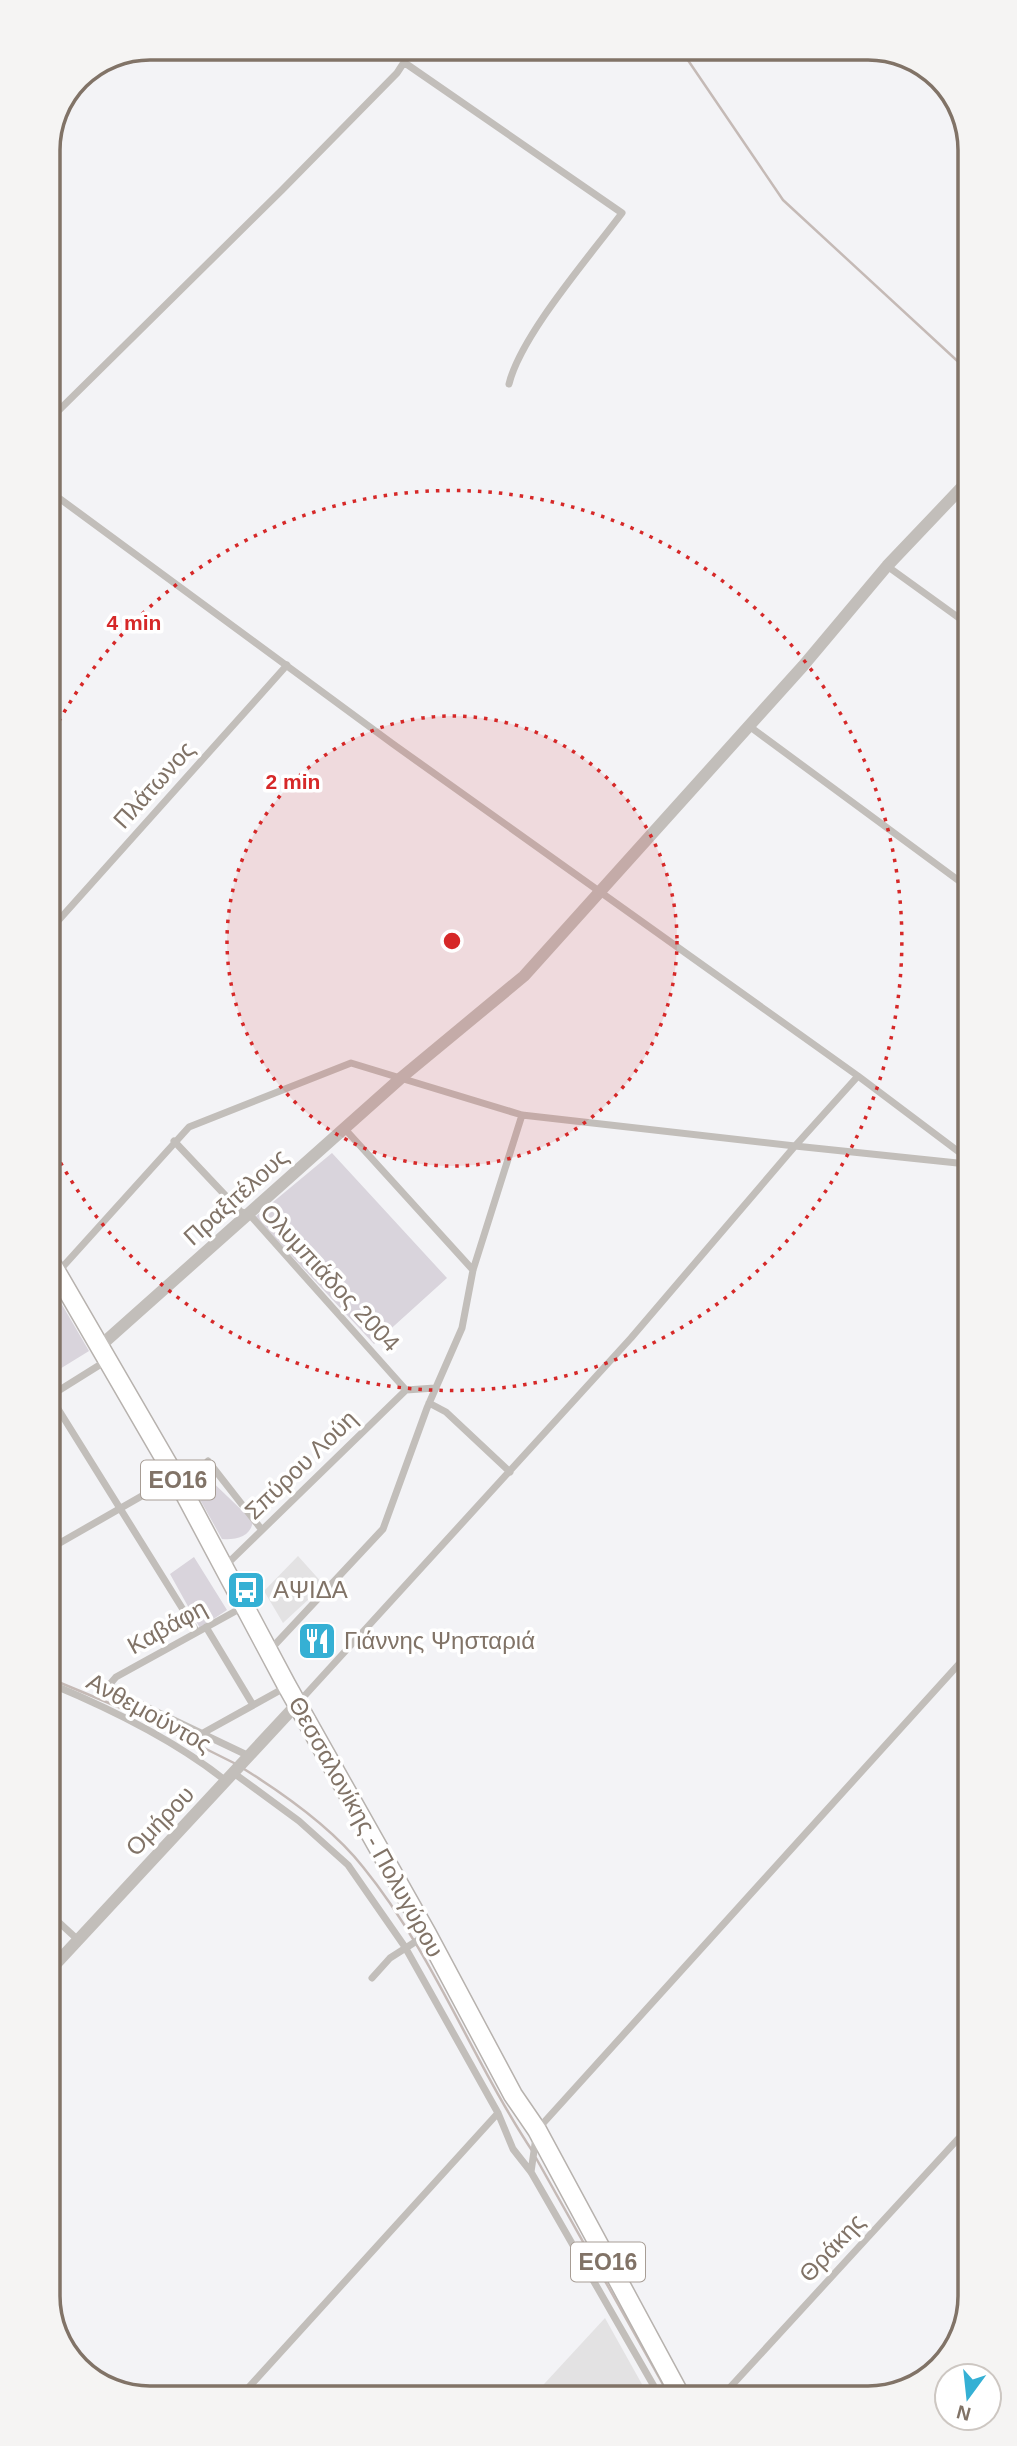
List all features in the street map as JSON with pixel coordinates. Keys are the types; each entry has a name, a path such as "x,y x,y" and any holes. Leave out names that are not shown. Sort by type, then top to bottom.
{"main road":[{"name":"Θεσσαλονίκης - Πολυγύρου","path":"60,1278 178,1480 287,1686 427,1934 513,2095 537,2130 675,2386"}],"street":[{"path":"60,409 407,60"},
{"path":"405,63 622,214 530,339 516,363 509,384"},
{"name":"Πραξιτέλους","path":"103,1354 249,1214 344,1128 510,989 601,892 749,726 887,566 958,491"},
{"path":"60,499 958,1151"},
{"path":"887,566 958,617"},
{"name":"Πλάτωνος","path":"60,919 287,665"},
{"path":"749,726 958,880"},
{"path":"60,1261 189,1127 351,1063 522,1115 958,1163"},
{"path":"298,1703 510,1472 732,1223 795,1146 858,1076"},
{"path":"269,1651 383,1529 429,1403 462,1328 473,1270 522,1115"},
{"path":"344,1128 473,1270"},
{"name":"Ολυμπιάδος 2004","path":"174,1141 242,1212 249,1214 406,1390"},
{"path":"60,1388 103,1354"},
{"path":"406,1390 435,1388"},
{"name":"Σπύρου Λούη","path":"223,1568 406,1390"},
{"path":"429,1403 446,1412 510,1472"},
{"path":"60,1412 197,1632"},
{"path":"60,1543 178,1480 208,1461 262,1530"},
{"name":"Καβάφη","path":"110,1684 116,1677 244,1606"},
{"path":"206,1627 253,1705"},
{"path":"531,2172 537,2130 958,1665"},
{"name":"Ανθεμούντος","path":"110,1684 117,1693 247,1755"},
{"path":"203,1733 287,1686"},
{"name":"Ανθεμούντος","path":"60,1689 231,1778 299,1821 348,1866 405,1947 498,2113 513,2149 531,2172 654,2386"},
{"name":"Ομήρου","path":"60,1959 298,1703"},
{"path":"60,1923 77,1939"},
{"path":"372,1978 390,1958 427,1934"},
{"path":"250,2386 498,2113"},
{"name":"Θράκης","path":"731,2386 958,2139"}],"shaded area":[{"path":"332,1153 447,1278 374,1344 255,1217"},
{"path":"60,1301 89,1351 60,1369"},
{"path":"201,1471 253,1521 246,1534 222,1539 193,1487 193,1478"},
{"path":"298,1556 324,1585 283,1623 264,1591"},
{"path":"194,1557 227,1610 200,1628 170,1574"},
{"path":"605,2318 643,2386 542,2386"}],"waterway":[{"path":"688,60 783,200 958,362"},
{"path":"60,1683 140,1716 236,1764"},
{"path":"244,1769 308,1814 338,1840 388,1900 411,1935 533,2152"},
{"path":"536,2158 664,2386"}],"place":[{"name":"ΑΨΙΔΑ","path":"246,1590"},
{"name":"Γιάννης Ψησταριά","path":"317,1641"}]}
